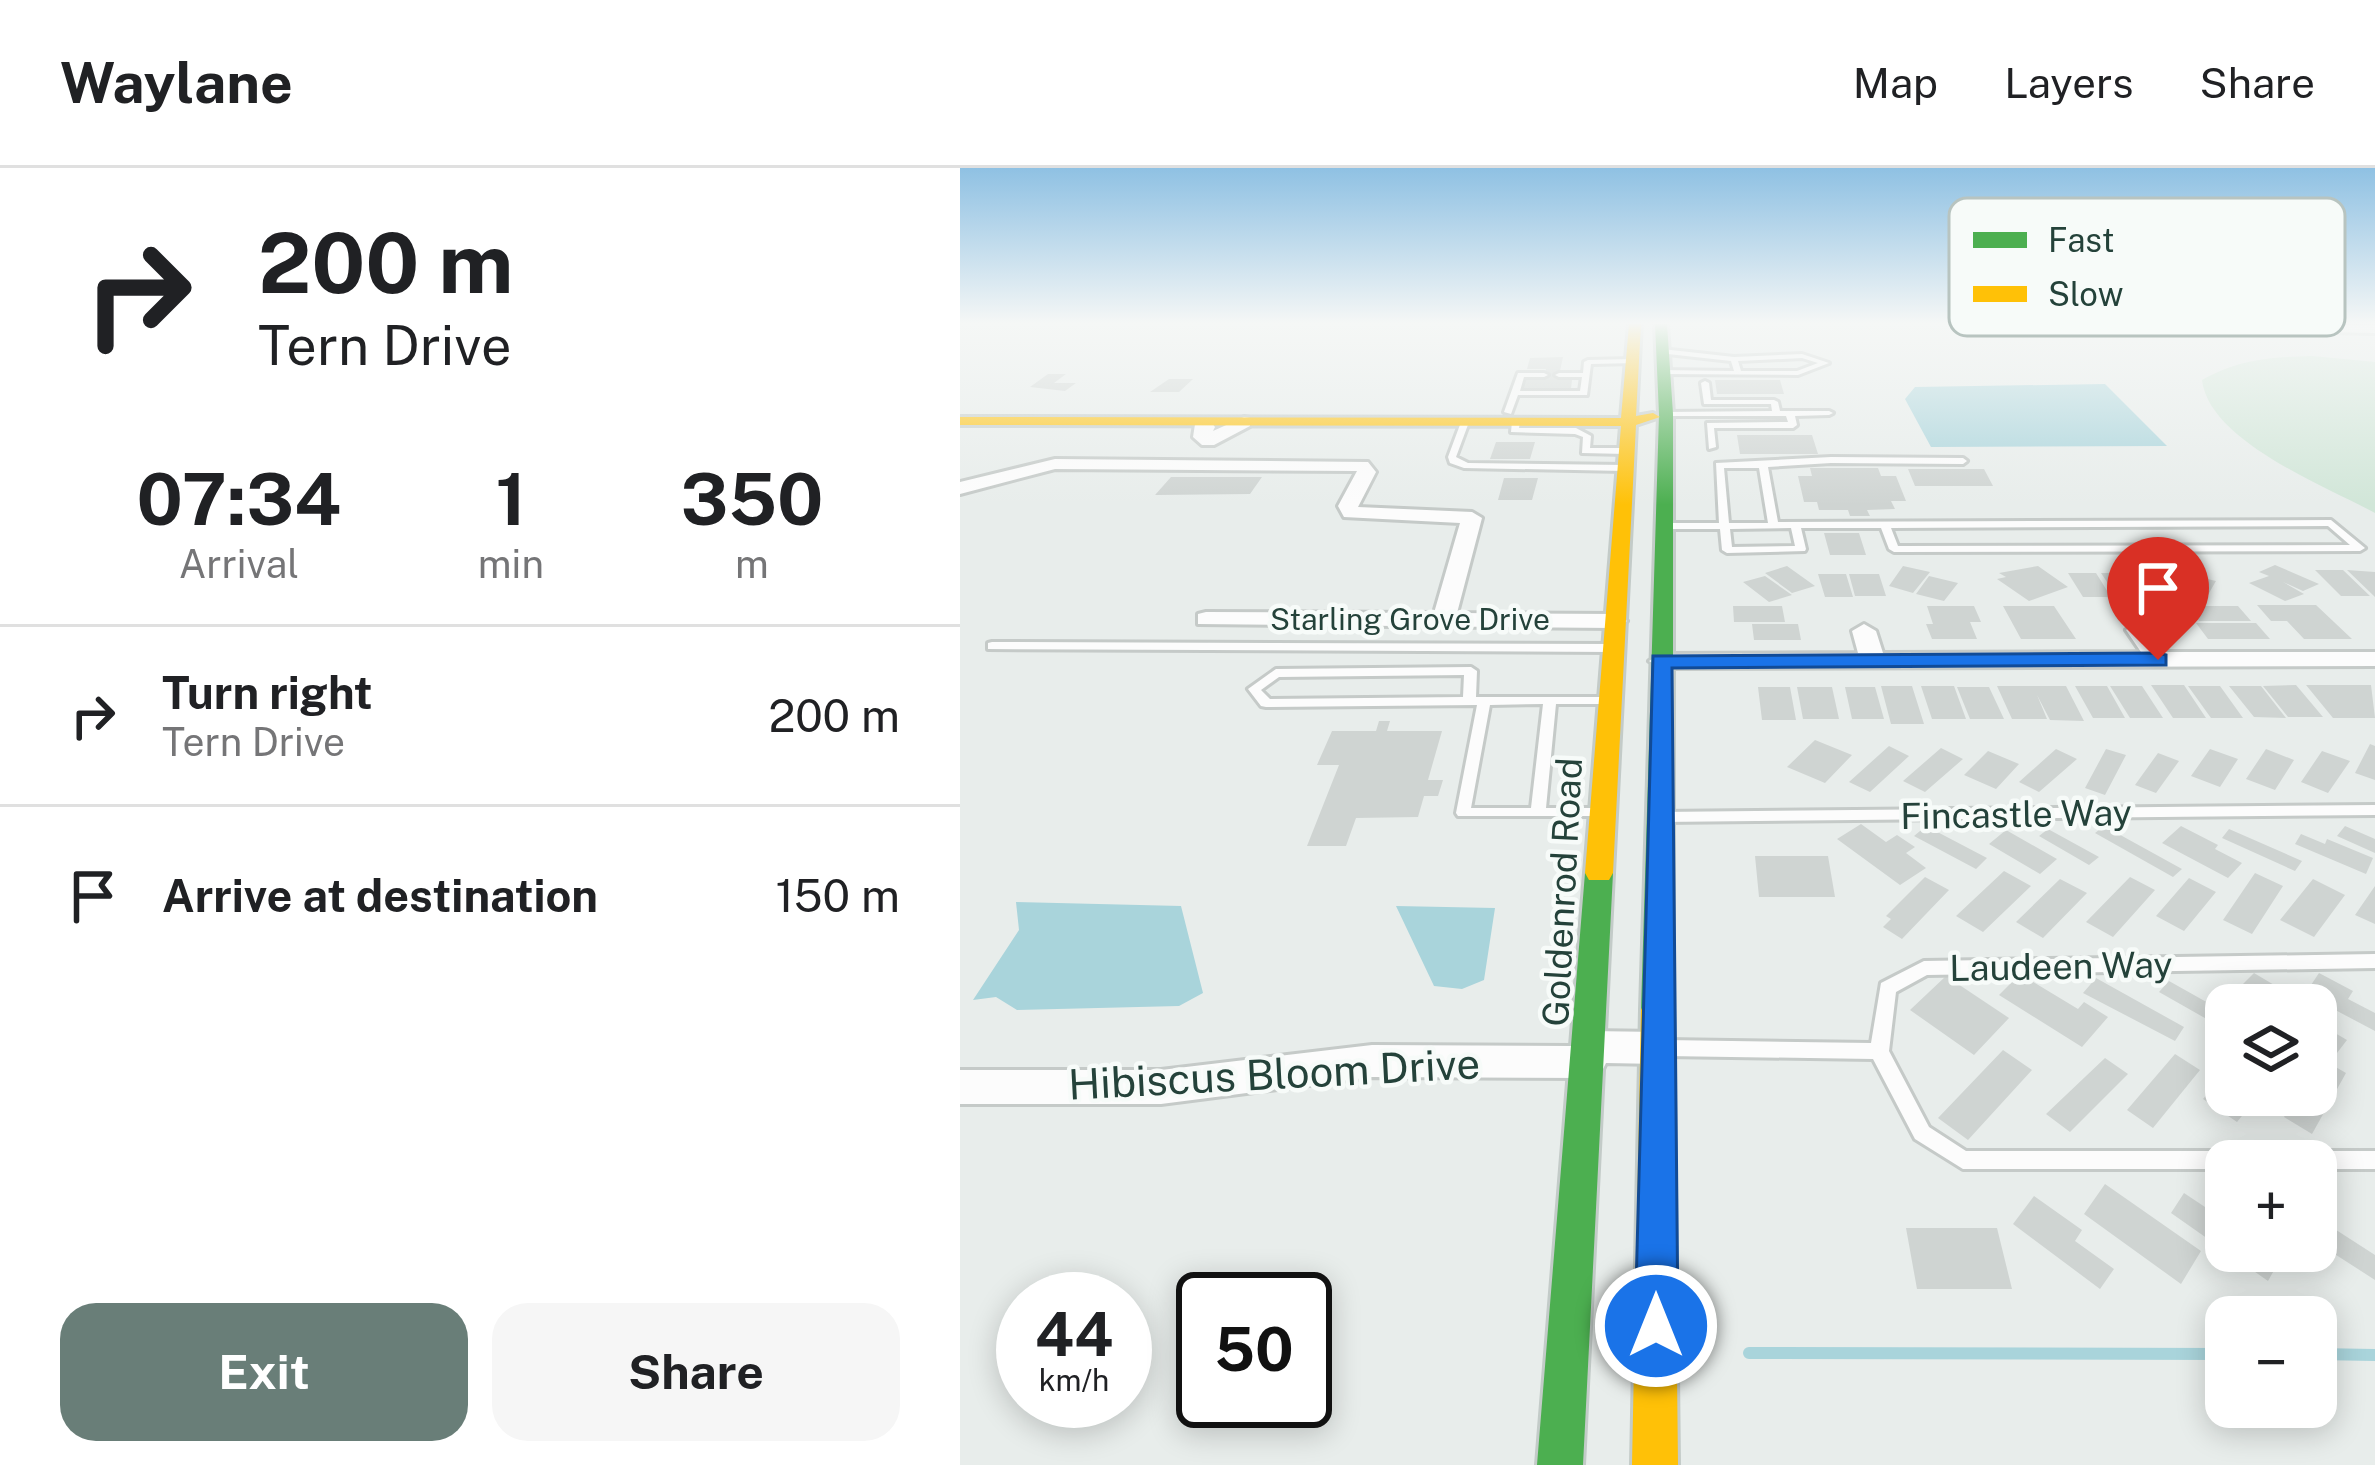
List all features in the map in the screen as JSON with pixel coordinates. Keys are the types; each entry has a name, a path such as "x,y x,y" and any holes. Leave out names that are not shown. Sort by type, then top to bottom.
{"main road":[{"name":"Goldenrod Road","path":"1560,1465 1631,385"},
{"path":"1655,1465 1664,385"},
{"path":"960,411 1513,409 1628,417 1666,414"},
{"path":"960,422 1205,431 1244,422 1466,422 1513,409"}],"street":[{"path":"1189,464 1205,431"},
{"path":"960,488 1055,464 1354,464 1367,472 1348,506 1351,513 1472,518 1443,621"},
{"name":"Starling Grove Drive","path":"1206,619 1443,621 1614,634"},
{"path":"2138,629 2158,660"},
{"path":"1864,631 1873,661"},
{"path":"1660,661 2375,659"},
{"name":"Hibiscus Bloom Drive","path":"960,1087 1160,1087 1372,1061 1659,1048"}],"lane":[{"path":"1519,385 1514,430 1576,431 1587,436 1585,451 1625,460"},
{"path":"1513,409 1536,385"},
{"path":"1705,385 1707,402 1774,402 1777,414"},
{"path":"1666,414 1829,413"},
{"path":"1712,447 1710,425 1793,424 1790,414"},
{"path":"1466,422 1452,457 1467,466 1625,460"},
{"path":"1795,526 1801,550 1727,550 1719,465 1963,461"},
{"path":"1763,465 1774,526"},
{"path":"1665,526 1795,526 1885,525 2039,524 2331,523 2360,548 1894,549 1885,525"},
{"path":"2039,524 2051,548"},
{"path":"2181,524 2204,548"},
{"path":"992,646 1614,634"},
{"path":"1603,813 1463,813 1477,701 1471,671 1276,673 1254,689 1266,703 1477,701 1550,700 1610,700"},
{"path":"1538,813 1550,700"},
{"name":"Fincastle Way","path":"1658,817 2375,810"},
{"name":"Laudeen Way","path":"1880,1051 1887,988 1924,968 2375,962"},
{"path":"1659,1048 1880,1051 1922,1133 1963,1160 2375,1160"}],"green space":[{"path":"2203,385 2375,385 2375,513 2272,459 2225,423 2209,402"}],"water":[{"path":"2106,385 2167,446 1931,447 1905,399 1915,387"},
{"path":"1016,902 1181,906 1203,993 1179,1006 1017,1010 996,997 973,1000 1019,930"},
{"path":"1396,906 1495,908 1484,980 1462,989 1434,986"}],"building":[{"path":"1033,385 1074,385 1065,391 1030,387"},
{"path":"1161,385 1187,385 1179,392 1150,392"},
{"path":"1523,385 1571,385 1571,389 1522,389"},
{"path":"1716,385 1781,385 1784,394 1717,394"},
{"path":"1737,435 1812,435 1818,454 1740,454"},
{"path":"1496,442 1535,442 1530,459 1490,459"},
{"path":"1810,468 1878,468 1881,476 1896,476 1906,501 1891,501 1895,509 1867,510 1870,516 1819,510 1817,502 1804,502 1798,476 1812,476"},
{"path":"1908,469 1984,469 1993,486 1915,486"},
{"path":"1171,477 1262,477 1250,494 1155,495"},
{"path":"1504,478 1538,478 1532,500 1498,500"},
{"path":"1824,533 1859,533 1866,555 1830,555"},
{"path":"2157,565 2185,573 2173,592 2144,584"},
{"path":"2275,565 2319,584 2303,591 2283,582 2304,594 2285,601 2249,583 2269,576 2259,572"},
{"path":"1787,566 1815,586 1792,593 1765,573"},
{"path":"1903,566 1930,572 1913,593 1889,586"},
{"path":"2038,566 2068,587 2029,601 1997,579 2006,577 1999,573"},
{"path":"2315,570 2343,570 2370,596 2341,596"},
{"path":"2347,570 2375,572 2375,597"},
{"path":"2068,573 2096,573 2111,597 2083,597"},
{"path":"2101,573 2128,573 2145,597 2117,597"},
{"path":"1818,574 1846,574 1853,597 1825,597"},
{"path":"1849,574 1879,574 1886,596 1855,596"},
{"path":"2187,574 2216,581 2205,600 2176,592"},
{"path":"1765,576 1792,595 1769,602 1743,582"},
{"path":"1929,576 1958,583 1944,601 1916,594"},
{"path":"2257,605 2316,605 2352,639 2304,639 2287,621 2271,621"},
{"path":"1733,606 1782,606 1785,622 1734,622"},
{"path":"1927,606 1974,606 1981,622 1970,622 1977,639 1932,639 1926,624 1933,624"},
{"path":"2003,606 2054,606 2076,639 2021,639"},
{"path":"2187,606 2238,606 2251,621 2199,621"},
{"path":"2196,623 2256,623 2270,639 2208,639"},
{"path":"1752,624 1798,624 1801,640 1754,640"},
{"path":"2151,685 2184,685 2206,718 2173,718"},
{"path":"2296,685 2323,717 2288,717 2263,686"},
{"path":"2306,685 2371,685 2375,718 2333,718"},
{"path":"1881,686 1912,686 1924,724 1891,724"},
{"path":"1921,686 1954,686 1966,719 1932,719"},
{"path":"1997,686 2066,686 2084,721 2050,720 2037,695 2047,719 2012,719"},
{"path":"2075,686 2107,686 2125,718 2093,718"},
{"path":"2110,686 2142,686 2163,718 2130,718"},
{"path":"2188,686 2220,686 2243,718 2211,718"},
{"path":"2229,686 2261,686 2286,718 2254,717"},
{"path":"1758,687 1790,687 1796,720 1762,720"},
{"path":"1797,687 1832,687 1839,719 1803,719"},
{"path":"1845,687 1875,687 1884,719 1852,719"},
{"path":"1957,687 1989,687 2004,719 1970,719"},
{"path":"1379,721 1390,721 1387,731 1442,731 1428,780 1443,780 1438,796 1424,796 1418,817 1356,818 1346,846 1307,846 1339,765 1317,765 1332,731 1376,731"},
{"path":"1815,740 1852,755 1825,783 1787,767"},
{"path":"2370,744 2375,746 2375,780 2355,773"},
{"path":"1889,746 1909,756 1870,792 1849,782"},
{"path":"1941,748 1963,759 1925,792 1903,781"},
{"path":"2056,749 2077,759 2039,792 2019,782"},
{"path":"2106,749 2126,755 2105,795 2085,788"},
{"path":"2210,749 2238,759 2220,787 2191,776"},
{"path":"2266,749 2294,760 2275,790 2246,779"},
{"path":"1988,751 2019,764 1996,789 1964,775"},
{"path":"2322,751 2350,761 2328,793 2301,782"},
{"path":"2158,753 2179,761 2156,793 2135,785"},
{"path":"1861,824 1886,842 1897,835 1915,847 1906,853 1926,868 1900,885 1837,839"},
{"path":"1926,826 1987,858 1976,869 1914,836"},
{"path":"2104,826 2182,869 2173,877 2095,833"},
{"path":"2181,826 2242,863 2228,878 2162,843"},
{"path":"2345,826 2375,839 2375,853 2337,836"},
{"path":"2048,829 2099,857 2089,865 2039,836"},
{"path":"2229,829 2302,861 2295,871 2222,838"},
{"path":"2006,830 2057,859 2040,874 1989,844"},
{"path":"2301,834 2373,858 2366,874 2295,844"},
{"path":"1755,856 1828,856 1835,897 1759,897"},
{"path":"2004,871 2031,886 1983,932 1956,916"},
{"path":"2255,873 2283,886 2252,934 2223,920"},
{"path":"1925,877 1949,890 1902,939 1883,927 1891,919 1886,916"},
{"path":"2130,877 2155,890 2113,937 2086,922"},
{"path":"2189,878 2216,892 2184,931 2156,916"},
{"path":"2060,879 2087,893 2043,938 2016,922"},
{"path":"2313,879 2345,895 2314,937 2280,920"},
{"path":"2375,886 2375,924 2355,915"},
{"path":"2254,973 2273,984 2243,984"},
{"path":"2319,973 2353,991 2348,999 2375,1013 2375,1031 2337,1011 2337,984 2312,984"},
{"path":"2020,974 2078,1009 2084,1002 2108,1017 2082,1047 1999,995"},
{"path":"1946,976 2009,1018 1974,1055 1910,1010"},
{"path":"2096,978 2184,1027 2175,1041 2083,993"},
{"path":"2169,981 2205,1001 2205,1018 2159,992"},
{"path":"2337,1034 2347,1040 2337,1053"},
{"path":"2003,1050 2032,1070 1968,1140 1938,1118"},
{"path":"2175,1054 2200,1070 2153,1128 2127,1110"},
{"path":"2105,1058 2128,1074 2070,1132 2046,1114"},
{"path":"2337,1068 2346,1073 2337,1089"},
{"path":"2285,1116 2322,1116 2312,1134"},
{"path":"2105,1184 2201,1251 2181,1284 2084,1214"},
{"path":"2184,1193 2205,1207 2205,1237 2171,1213"},
{"path":"2034,1196 2082,1230 2075,1241 2114,1269 2100,1289 2013,1224"},
{"path":"1906,1228 1997,1228 2012,1289 1917,1289"},
{"path":"2337,1231 2375,1255 2375,1280 2337,1256"}],"waterway":[{"path":"1749,1353 2205,1354"},
{"path":"2337,1354 2375,1355"}],"traffic: fast":[{"path":"1657,1010 1664,385"},
{"path":"1560,1465 1599,873"}],"traffic: slow":[{"path":"1599,873 1631,385"},
{"path":"960,421 1628,422 1653,417"},
{"path":"1655,1465 1657,1010"}],"route":[{"path":"1656,1326 1660,661 2158,660"}]}
